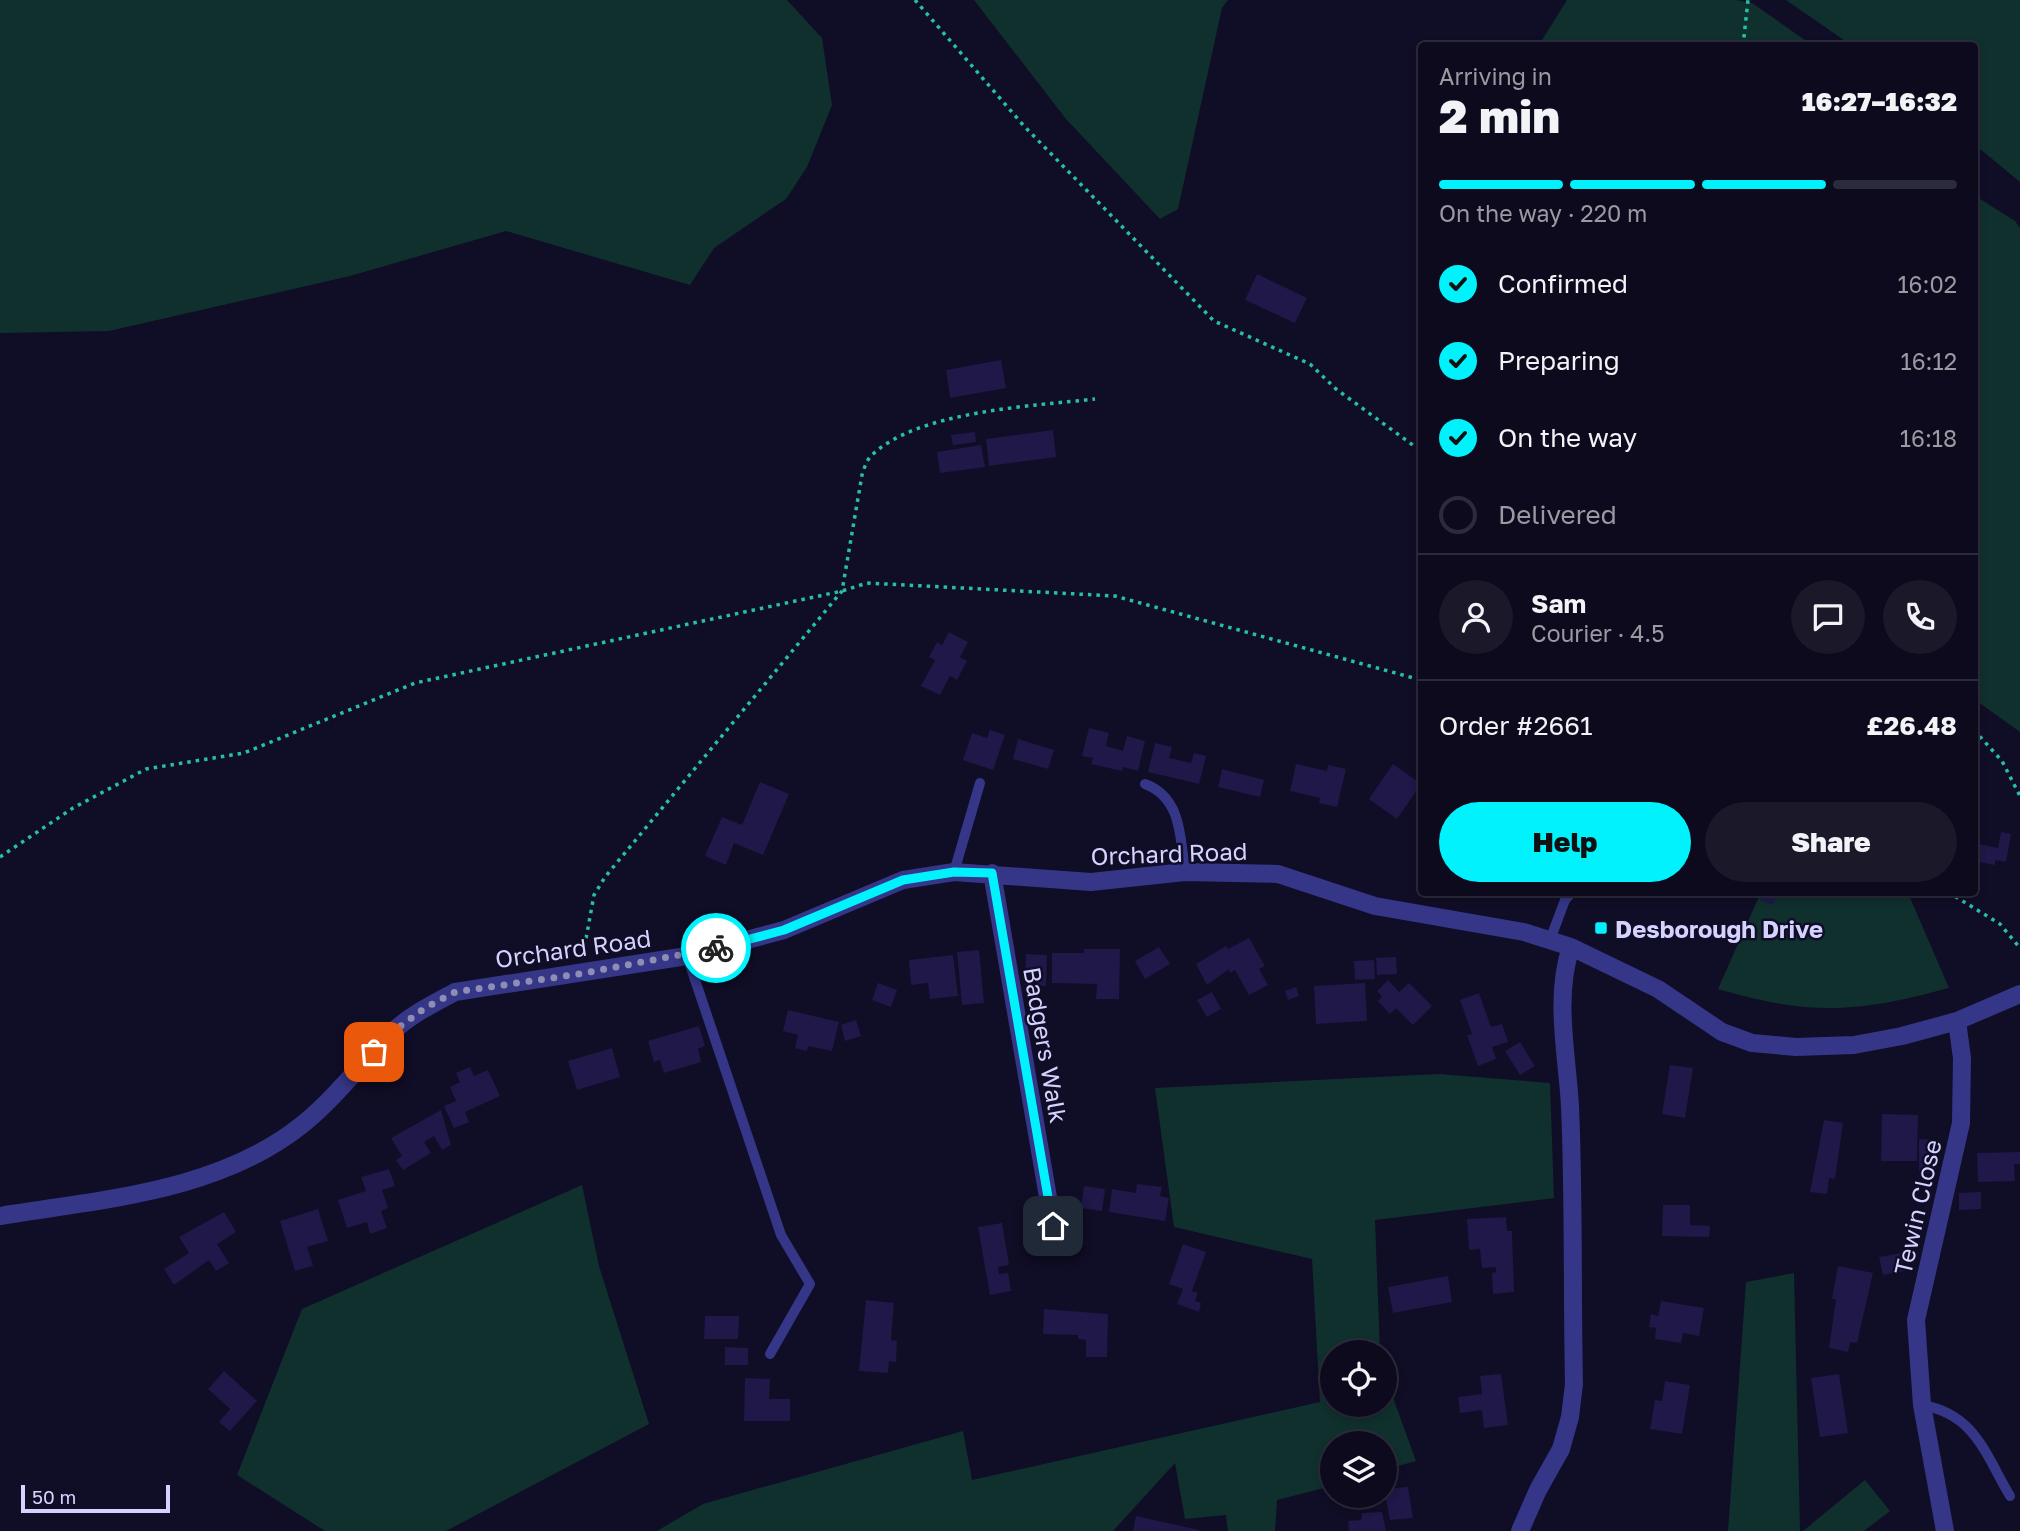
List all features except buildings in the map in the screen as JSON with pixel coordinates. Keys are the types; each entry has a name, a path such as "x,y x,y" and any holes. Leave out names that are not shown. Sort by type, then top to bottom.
{"street":[{"name":"Orchard Road","path":"0,1216 148,1192 215,1172 260,1151 302,1125 341,1089 390,1034 425,1008 455,992 687,956 784,930 903,880 954,872 1091,881 1185,872 1278,874 1376,906 1461,919 1571,947 1658,989 1722,1032 1752,1043 1797,1047 1854,1045 1957,1021 2020,993"},
{"name":"Badgers Walk","path":"992,873 1053,1226"},
{"path":"1520,1531 1538,1490 1561,1449 1570,1417 1574,1384 1570,1108 1563,996 1565,966 1571,947"},
{"name":"Tewin Close","path":"1944,1531 1922,1405 1916,1320 1961,1123 1962,1058 1957,1021"}],"lane":[{"path":"954,872 979,783"},
{"path":"1145,784 1160,790 1177,814 1185,872"},
{"path":"1550,940 1568,896"},
{"path":"687,956 781,1236 810,1284 770,1354"},
{"path":"1922,1405 1942,1408 1966,1422 2010,1496"}],"path":[{"path":"915,0 968,65 1033,135 1214,321 1310,364 1336,389 1418,449"},
{"path":"1743,42 1748,0"},
{"path":"579,974 594,895 605,877 842,591 862,475 868,458 888,443 954,416 1095,399"},
{"path":"0,857 73,808 146,769 244,753 415,683 842,591 867,583 1115,596 1418,680"},
{"path":"1978,734 2002,761 2020,796"},
{"path":"1954,896 2000,925 2020,948"}],"green space":[{"path":"0,0 787,0 822,38 832,105 807,167 786,199 714,248 690,285 506,231 350,276 109,331 0,333"},
{"path":"974,0 1228,0 1222,8 1178,209 1160,219 1066,119"},
{"path":"1567,0 1736,0 1752,3 1808,42 1541,42"},
{"path":"1786,0 2020,0 2020,182 1978,147 1978,42 1847,42"},
{"path":"1978,198 2015,221 2020,228 2020,732 1978,702"},
{"path":"1759,896 1909,896 1949,988 1887,1002 1834,1008 1780,1004 1718,989"},
{"path":"1439,1074 1550,1083 1554,1198 1375,1220 1380,1340 1320,1340 1320,1402 1312,1259 1174,1227 1155,1088"},
{"path":"582,1185 599,1266 649,1424 446,1531 325,1531 237,1475 302,1309"},
{"path":"1794,1273 1800,1531 1728,1531 1746,1282"},
{"path":"1320,1402 1320,1417 1397,1417 1397,1409 1416,1461 1397,1466 1397,1431 1320,1431 1320,1489 1277,1500 1275,1531 1228,1531 1226,1515 1185,1519 1175,1463 1113,1531 657,1531 703,1504 963,1431 972,1480"},
{"path":"1865,1480 1890,1511 1864,1531 1803,1531"}],"way so far":[{"path":"374,1052 390,1034 425,1008 455,992 485,985 579,974 687,956 716,948"}],"place":[{"name":"Desborough Drive","path":"1601,928"}],"route":[{"path":"716,948 784,930 864,894 903,880 954,872 992,873 1053,1226"}]}
